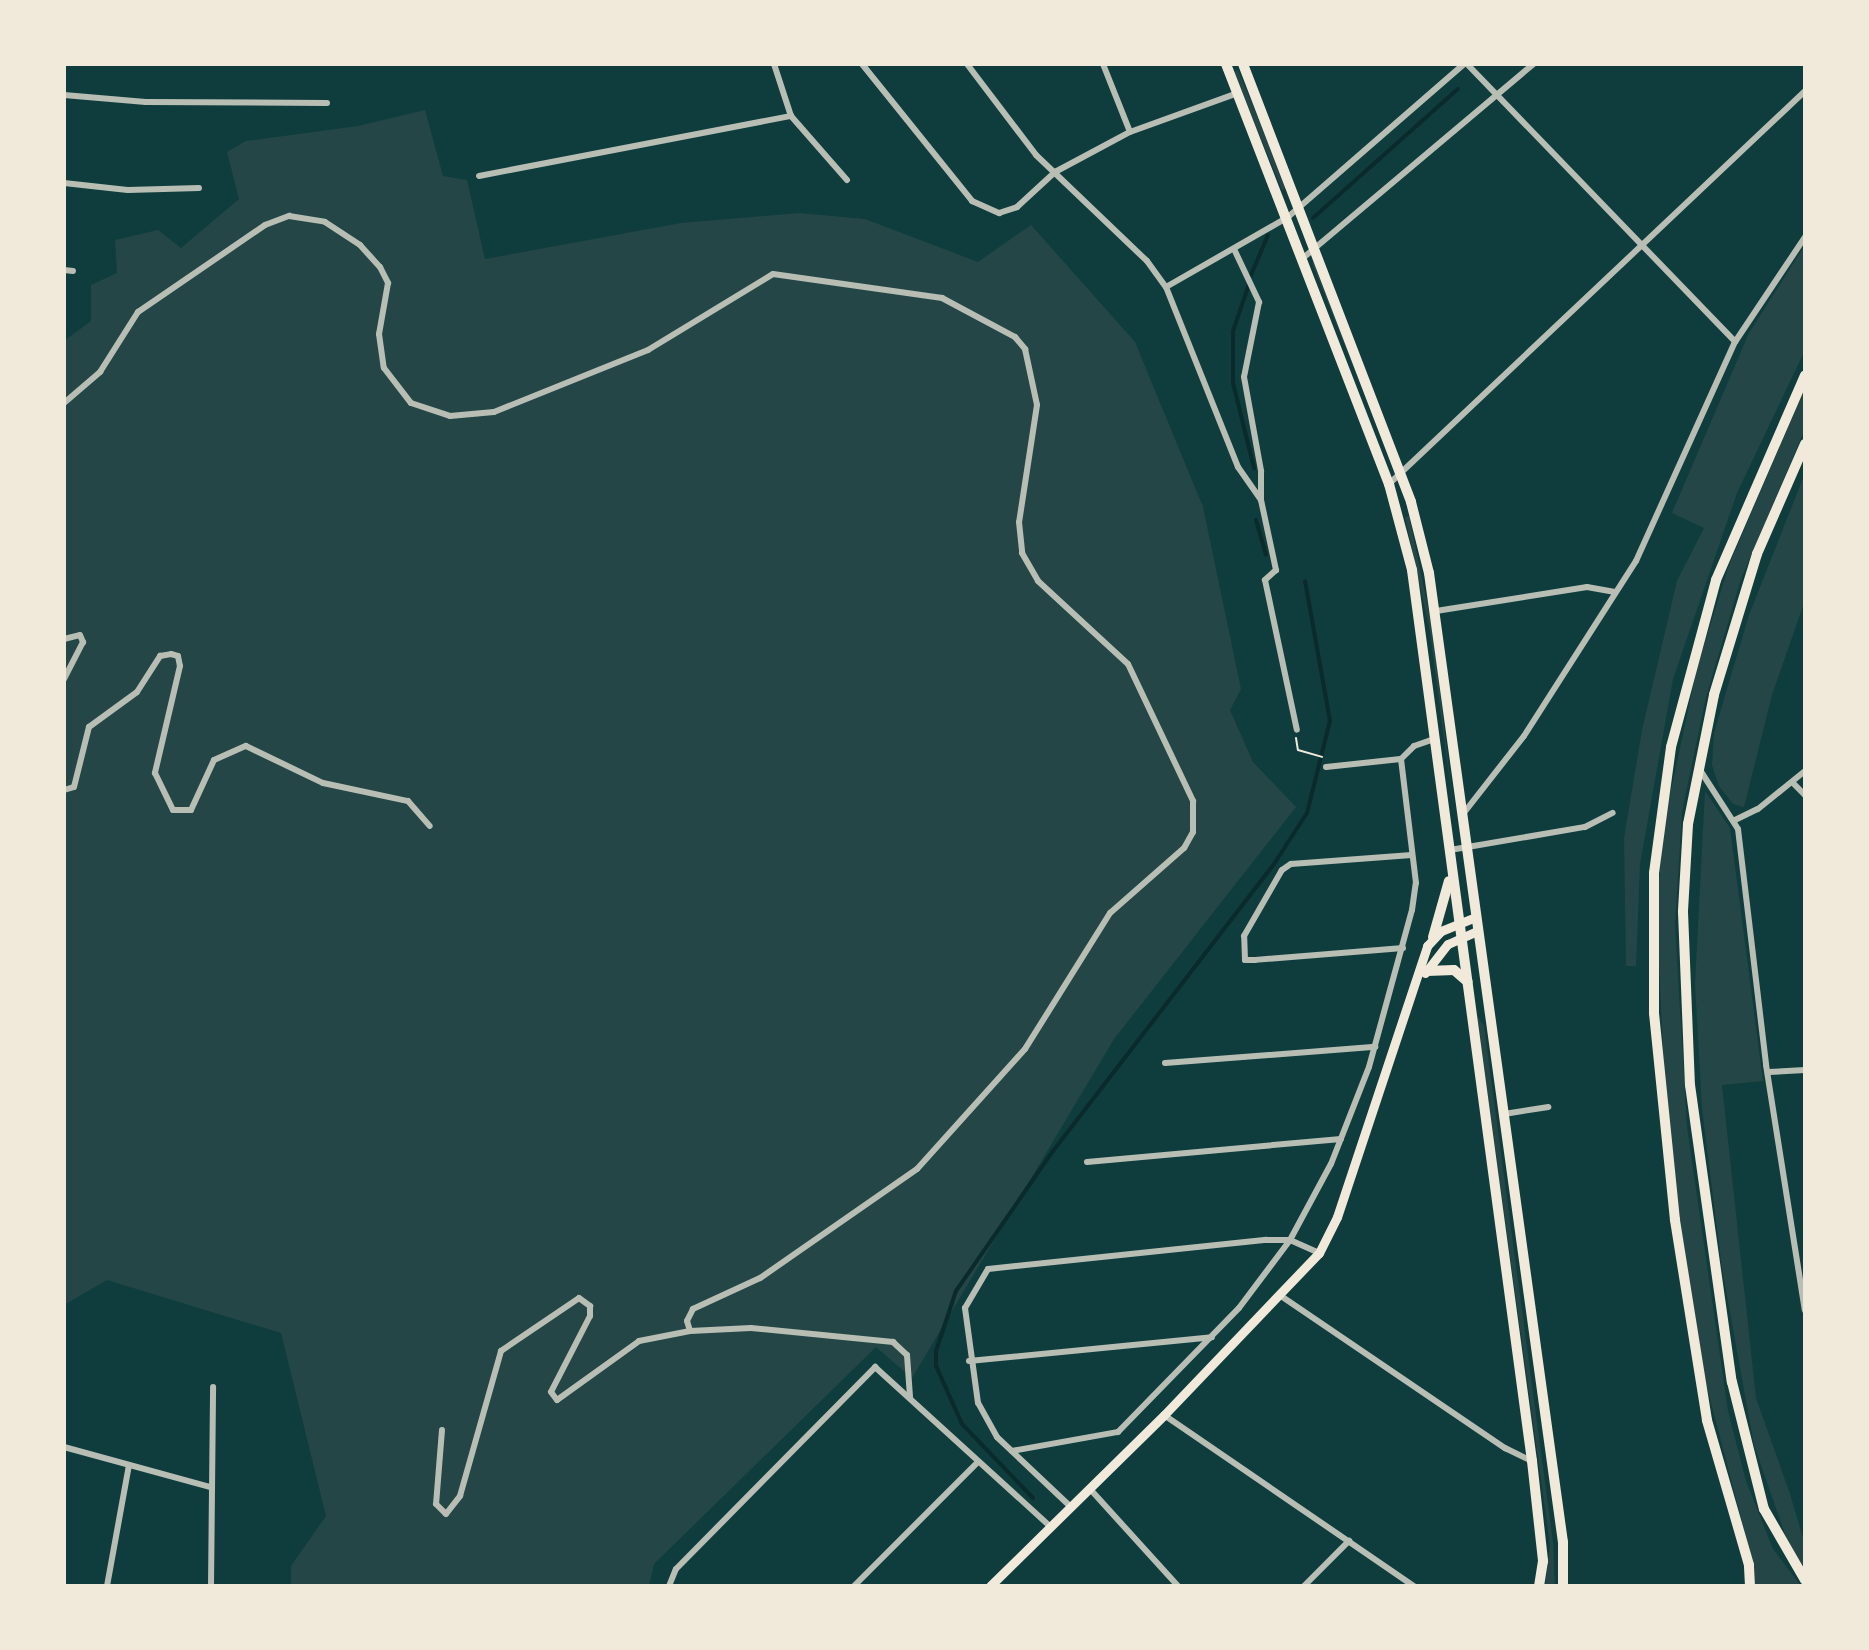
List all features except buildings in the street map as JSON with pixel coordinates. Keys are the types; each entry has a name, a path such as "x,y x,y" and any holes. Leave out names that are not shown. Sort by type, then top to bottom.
{"main road":[{"path":"1226,64 1288,217 1389,484 1412,570 1532,1461 1543,1561 1539,1586"},
{"path":"1243,64 1401,477 1436,611 1475,917 1563,1542 1563,1586"},
{"path":"1750,1586 1749,1565 1707,1420 1675,1220 1654,1013 1654,873 1671,747 1716,580 1805,375"},
{"path":"1804,447 1741,601 1697,767 1684,860 1683,956 1703,1197 1732,1382 1757,1488 1772,1528 1805,1580"},
{"path":"990,1586 1164,1415 1319,1253 1337,1217 1433,937 1451,872"},
{"path":"1433,937 1458,922 1475,917"},
{"path":"1417,981 1460,937 1477,931"},
{"path":"1427,971 1454,970 1468,982"}],"street":[{"path":"774,64 791,116 847,180"},
{"path":"862,64 972,201 990,211 1008,211 1055,172 1130,132 1238,93"},
{"path":"967,64 1031,149 1147,261 1166,287 1238,467 1261,500"},
{"path":"1103,64 1130,132"},
{"path":"1166,287 1288,217 1466,64 1735,342"},
{"path":"1303,258 1316,251 1533,64"},
{"path":"1389,484 1401,477 1805,91"},
{"path":"64,95 146,102 327,103"},
{"path":"479,176 791,116"},
{"path":"64,183 128,190 199,188"},
{"path":"64,403 100,372 138,312 265,225 289,216 325,222 360,245 380,267 388,283 379,334 384,368 411,403 450,416 494,412 648,350 773,274 942,298 1015,337 1025,349 1037,405 1019,522 1022,553 1038,581 1128,664 1193,801 1193,832 1184,848 1110,913 1025,1049 917,1169 760,1278 693,1309 687,1321 690,1331"},
{"path":"1463,814 1524,736 1643,549 1735,342 1805,237"},
{"path":"1234,249 1259,302 1244,377 1261,471 1261,500 1276,570 1265,580 1297,730"},
{"path":"64,270 73,271"},
{"path":"1436,611 1587,587 1614,592"},
{"path":"64,639 80,635 83,642 64,679"},
{"path":"64,790 74,787 89,727 137,692 160,656 171,654 178,656 180,666 155,773 173,810 191,810 214,760 229,749 246,746 335,787 408,801 430,826"},
{"path":"1326,767 1401,759 1414,746 1434,739"},
{"path":"1012,1451 1118,1432 1213,1337 1290,1240 1341,1139 1375,1047 1416,896 1401,759"},
{"path":"1697,767 1735,820 1805,1310"},
{"path":"1735,820 1793,783 1805,771"},
{"path":"1793,783 1805,795"},
{"path":"1448,850 1585,827 1613,813"},
{"path":"1403,948 1245,960 1246,928 1282,870 1291,864 1412,855"},
{"path":"1165,1063 1375,1047"},
{"path":"1769,1072 1805,1070"},
{"path":"1504,1114 1548,1107"},
{"path":"1087,1162 1341,1139"},
{"path":"1072,1508 1012,1451 983,1414 969,1361 965,1308 988,1269 1290,1240 1319,1253"},
{"path":"1281,1296 1505,1448 1532,1461"},
{"path":"442,1430 436,1504 446,1514 457,1504 496,1360 510,1342 569,1301 579,1298 590,1306 551,1392 557,1400 639,1341 690,1331 767,1329 893,1342 907,1355 910,1397"},
{"path":"969,1361 1213,1337"},
{"path":"669,1586 676,1569 875,1367 1052,1528"},
{"path":"211,1586 213,1387"},
{"path":"1164,1415 1414,1586"},
{"path":"64,1447 210,1487"},
{"path":"854,1586 977,1463"},
{"path":"107,1586 129,1465"},
{"path":"1090,1489 1178,1586"},
{"path":"1304,1586 1349,1541"}],"path":[{"path":"1297,730 1296,745 1304,754 1323,757"}],"shaded area":[{"path":"1238,70 1287,188 1282,190 1234,72"},
{"path":"425,110 443,176 467,180 485,259 681,223 799,213 865,219 978,262 1031,225 1135,342 1203,507 1241,689 1230,710 1253,762 1296,807 1114,1039 912,1378 876,1347 654,1564 649,1586 291,1586 291,1566 326,1516 281,1333 107,1280 64,1305 64,341 91,321 91,285 117,273 115,240 158,230 181,248 239,199 227,152 246,141 358,126"},
{"path":"1805,245 1805,350 1737,493 1673,679 1640,864 1636,966 1626,966 1624,838 1642,730 1677,581 1704,528 1672,513 1749,333"},
{"path":"1315,261 1386,449 1312,263"},
{"path":"1805,388 1805,429 1741,579 1706,697 1682,812 1675,925 1687,1127 1728,1411 1746,1481 1773,1549 1801,1586 1754,1586 1754,1567 1705,1380 1679,1213 1665,1094 1657,917 1662,833 1697,668 1729,565"},
{"path":"1805,473 1805,600 1772,695 1744,807 1733,804 1719,786 1712,765 1714,733 1749,615"},
{"path":"1409,516 1433,632 1455,822 1430,632 1405,517"},
{"path":"1705,791 1730,828 1763,1081 1722,1085 1756,1398 1805,1545 1805,1569 1787,1540 1754,1445 1722,1268 1702,1109 1695,984"},
{"path":"1477,1016 1484,1026 1553,1542 1555,1586 1545,1586 1550,1545"}],"waterway":[{"path":"1313,218 1458,89"},
{"path":"1251,275 1268,235"},
{"path":"1249,284 1233,331 1233,383 1254,468"},
{"path":"1256,520 1266,555"},
{"path":"1033,1498 962,1424 936,1366 936,1351 956,1291 1053,1151 1274,864 1307,813 1330,721 1305,581"}]}
